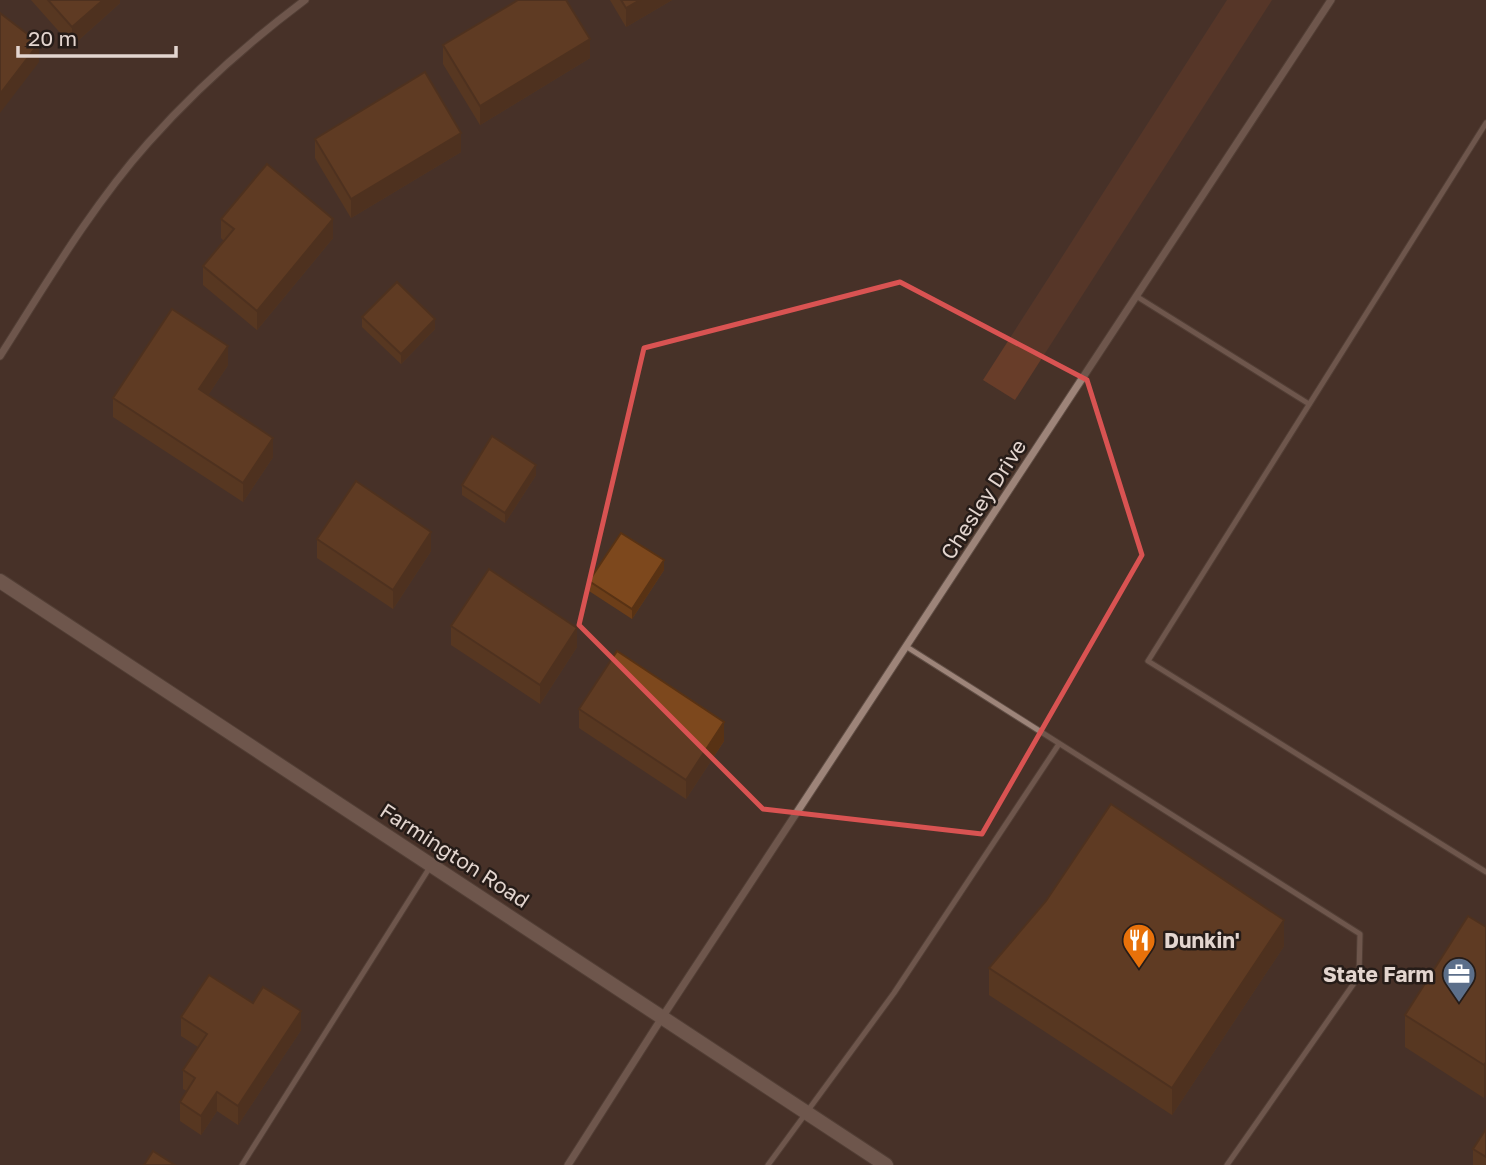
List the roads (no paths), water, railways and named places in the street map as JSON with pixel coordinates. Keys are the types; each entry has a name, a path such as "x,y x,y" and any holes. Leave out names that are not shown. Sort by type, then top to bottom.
{"main road":[{"name":"Farmington Road","path":"0,581 886,1165"}],"street":[{"path":"0,356 106,195 148,142 234,58 305,0"},
{"name":"Chesley Drive","path":"568,1165 663,1016 1331,0"}],"lane":[{"path":"1486,123 1148,661 1486,872"},
{"path":"1136,296 1309,404"},
{"path":"906,647 1360,934 1359,976 1227,1165"},
{"path":"768,1165 894,993 1059,744"},
{"path":"242,1165 431,865"}],"place":[{"name":"Dunkin'","path":"1139,970"},
{"name":"State Farm","path":"1459,1004"}]}
